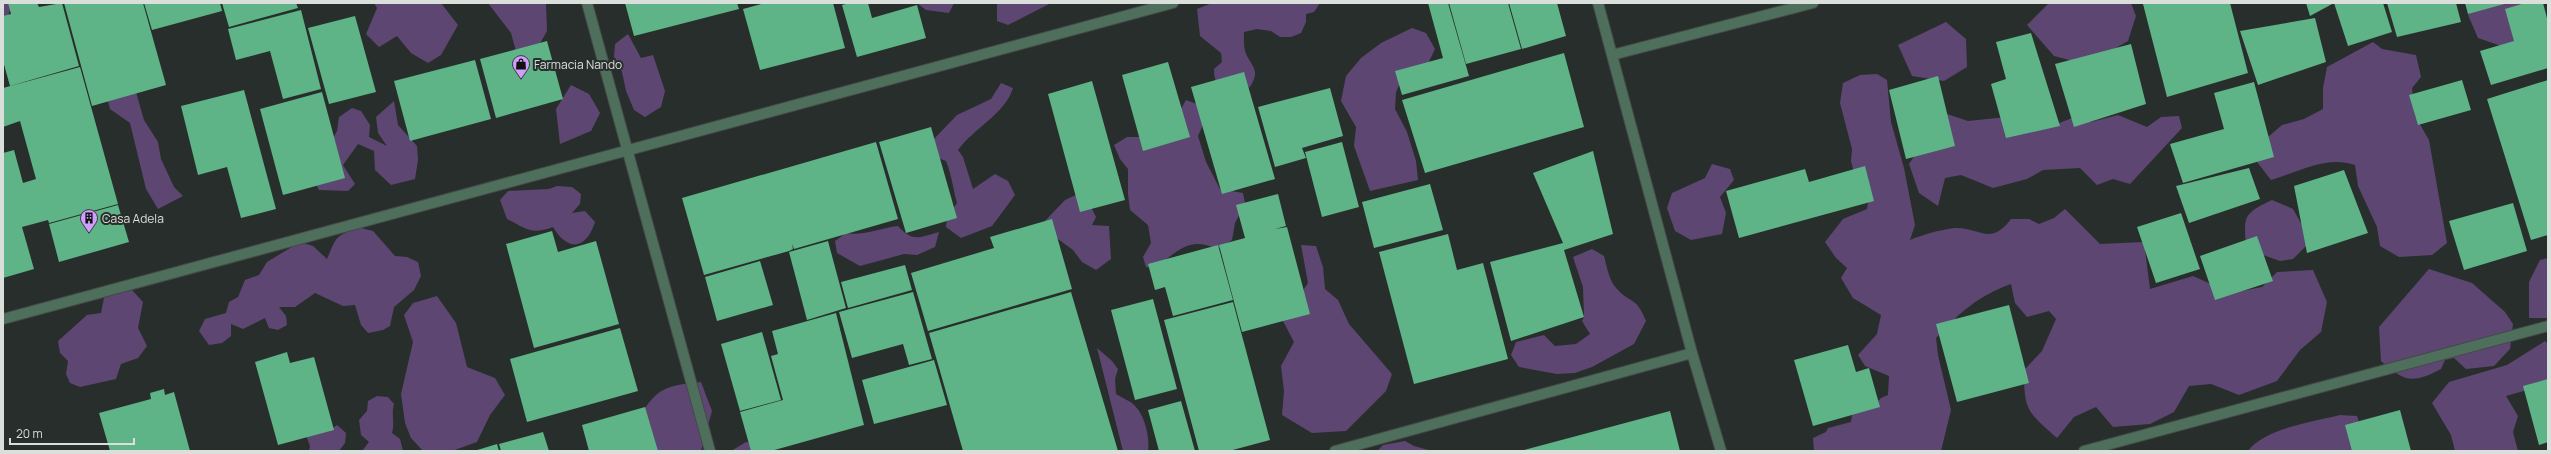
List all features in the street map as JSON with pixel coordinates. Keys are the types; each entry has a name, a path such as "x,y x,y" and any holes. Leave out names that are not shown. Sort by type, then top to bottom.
{"street":[{"path":"588,3 710,451"},
{"path":"3,319 1173,3"},
{"path":"1598,3 1692,353 1721,451"},
{"path":"1612,55 1813,3"},
{"path":"2084,451 2548,326"},
{"path":"1335,451 1692,353"}],"shaded area":[{"path":"3,3 12,3 8,16 3,19"},
{"path":"374,3 441,3 458,25 441,55 428,63 411,53 397,36 379,47 366,34 377,8"},
{"path":"488,3 546,3 547,31 537,49 517,55 511,33"},
{"path":"917,3 954,3 949,13 926,10"},
{"path":"997,3 1051,3 1008,25 997,21"},
{"path":"1212,3 1320,3 1314,12 1306,14 1306,22 1301,33 1291,37 1280,37 1271,31 1257,29 1244,32 1245,50 1254,68 1255,74 1250,87 1230,90 1220,87 1215,77 1214,69 1222,62 1221,53 1200,36 1197,9"},
{"path":"2049,3 2131,3 2136,16 2128,41 2097,59 2077,62 2054,56 2027,25"},
{"path":"2479,3 2532,3 2513,50 2478,38 2468,15"},
{"path":"1946,22 1966,39 1967,67 1944,81 1912,76 1898,45"},
{"path":"1412,28 1426,33 1435,49 1426,68 1403,77 1396,92 1395,109 1407,132 1416,161 1418,180 1370,191 1354,146 1356,127 1341,101 1346,76 1361,58 1381,43"},
{"path":"628,34 641,58 653,55 665,91 661,107 645,117 634,110 626,91 622,72 614,57 615,44"},
{"path":"2373,42 2382,49 2416,55 2421,77 2412,88 2415,116 2429,140 2447,243 2432,255 2399,257 2380,246 2377,227 2358,186 2355,165 2344,162 2323,163 2271,180 2257,162 2260,144 2282,125 2304,119 2323,109 2323,88 2327,67"},
{"path":"1877,74 1887,80 1891,122 1904,168 1915,225 1910,240 1932,232 1955,228 1964,228 1984,234 1991,234 2004,227 2011,219 2029,219 2039,224 2054,218 2065,209 2100,244 2144,242 2150,289 2193,276 2231,293 2262,287 2277,272 2313,270 2327,302 2321,332 2300,350 2277,381 2239,395 2211,384 2189,386 2174,412 2150,424 2113,427 2096,407 2074,417 2057,438 2039,422 2029,409 2024,384 2024,370 2042,351 2056,319 2049,311 2027,317 2015,303 2011,284 1989,294 1970,306 1936,338 1938,355 1951,410 1941,451 1814,451 1813,438 1826,432 1828,428 1851,422 1852,415 1875,405 1881,398 1888,395 1889,376 1865,366 1858,355 1877,334 1881,315 1853,298 1841,278 1847,268 1836,258 1825,242 1843,219 1867,209 1869,197 1855,176 1851,161 1852,149 1840,103 1843,83 1860,75"},
{"path":"1001,83 1013,88 1009,97 1003,106 958,150 963,157 973,189 995,174 1008,181 1015,195 992,226 961,238 946,227 947,217 957,203 946,161 936,157 933,140 957,115 991,99"},
{"path":"134,85 144,120 158,142 161,159 174,187 183,196 158,209 146,189 130,123 110,109 105,89"},
{"path":"571,85 589,94 600,113 591,131 560,144 556,109"},
{"path":"1186,100 1210,109 1198,136 1206,162 1220,189 1243,193 1245,204 1235,223 1232,240 1217,249 1207,245 1190,245 1176,252 1154,268 1146,267 1143,257 1151,243 1148,225 1130,210 1128,194 1128,169 1120,159 1114,145 1127,137 1145,137 1173,123"},
{"path":"394,101 398,125 417,146 418,160 415,179 391,185 375,170 374,151 358,144 343,165 355,184 348,191 319,190 312,176 337,131 339,117 352,108 361,111 370,125 369,137 387,146 378,133 376,117"},
{"path":"1947,114 1968,121 2007,117 2041,130 2080,115 2091,122 2118,115 2147,127 2161,117 2179,116 2182,128 2130,184 2113,179 2097,185 2080,168 2043,170 2027,179 1993,188 1961,175 1945,178 1938,206 1919,193 1909,164 1927,137"},
{"path":"1712,164 1730,169 1734,180 1720,197 1726,213 1722,234 1691,240 1675,231 1667,208 1672,193 1705,178"},
{"path":"557,186 572,187 581,194 580,204 572,213 585,211 595,222 587,238 582,242 571,244 565,241 553,227 534,231 507,219 500,200 508,191 549,189"},
{"path":"1078,194 1088,201 1096,217 1092,225 1109,226 1111,259 1096,270 1082,262 1073,250 1047,231 1044,222 1065,200"},
{"path":"2272,200 2293,209 2311,241 2293,259 2280,261 2246,249 2245,223 2247,218 2255,209"},
{"path":"898,226 908,235 913,237 922,237 939,232 935,247 917,255 904,254 860,266 837,253 835,241 846,233 866,233"},
{"path":"361,228 373,231 395,256 407,257 418,262 421,276 414,290 394,307 390,326 383,330 368,333 361,325 355,305 343,306 315,293 295,307 279,307 286,316 287,325 278,330 269,328 265,318 243,329 231,324 231,336 222,343 209,345 199,331 205,319 226,313 229,302 238,297 245,280 259,275 267,262 300,242 313,246 327,259 335,241 341,235"},
{"path":"1301,245 1316,246 1323,267 1325,289 1338,300 1349,324 1392,374 1386,391 1346,431 1312,433 1282,415 1284,391 1281,366 1294,342 1283,321 1308,283"},
{"path":"1592,249 1604,256 1614,286 1636,304 1646,321 1634,344 1592,367 1575,373 1557,374 1519,367 1511,355 1516,342 1544,335 1555,346 1576,344 1590,334 1582,321 1584,317 1583,287 1573,257"},
{"path":"2548,258 2548,318 2529,318 2529,282 2540,260"},
{"path":"2429,269 2472,283 2505,312 2513,324 2510,349 2494,366 2466,369 2454,358 2445,360 2441,369 2416,379 2403,377 2381,361 2379,327"},
{"path":"118,290 132,290 143,302 138,328 147,346 138,358 121,364 116,379 80,387 70,383 66,374 68,361 60,353 58,341 87,315 101,313 104,298"},
{"path":"437,296 456,323 467,367 495,378 505,395 490,415 477,442 452,451 423,451 411,438 405,423 401,394 413,342 404,315 413,303"},
{"path":"2545,341 2548,344 2548,384 2506,396 2518,416 2513,432 2518,451 2455,451 2451,435 2432,403 2449,382 2507,365"},
{"path":"1097,348 1112,361 1118,369 1115,379 1116,394 1133,404 1142,415 1147,434 1148,451 1123,451"},
{"path":"701,382 712,411 701,451 652,451 639,417 646,407 658,393 664,389"},
{"path":"377,396 388,397 394,404 392,433 400,439 403,451 362,451 369,442 361,435 359,420 367,411 368,401"},
{"path":"2340,415 2357,416 2364,437 2363,451 2248,451 2256,443 2277,431"},
{"path":"337,425 346,433 345,443 339,451 309,451 310,446 306,435 328,431"},
{"path":"1405,441 1414,446 1432,451 1377,451 1383,445"},
{"path":"746,442 766,445 770,451 731,451"}],"building":[{"path":"8,3 37,3 39,7 62,3 79,66 10,86 3,61 3,16 11,14"},
{"path":"64,3 143,3 166,85 92,106"},
{"path":"144,3 220,3 222,11 152,30"},
{"path":"222,3 296,3 298,8 229,27"},
{"path":"625,3 737,3 739,9 634,36"},
{"path":"765,3 833,3 845,48 760,70 743,9"},
{"path":"850,3 868,3 872,18 917,5 926,38 857,57 842,5"},
{"path":"1428,3 1448,3 1469,76 1402,95 1395,71 1443,58"},
{"path":"1449,3 1508,3 1521,49 1466,64"},
{"path":"1509,3 1557,3 1566,36 1522,49"},
{"path":"2230,3 2248,73 2167,97 2143,4"},
{"path":"2306,3 2334,3 2310,16"},
{"path":"2334,3 2383,3 2392,32 2348,46"},
{"path":"2387,3 2456,3 2461,22 2397,37"},
{"path":"2465,3 2508,3 2468,14"},
{"path":"2525,3 2543,3 2548,22 2548,68 2491,85 2480,51 2514,41 2505,9"},
{"path":"301,10 321,89 283,99 270,51 236,60 228,29"},
{"path":"355,16 376,92 329,104 308,28"},
{"path":"2315,18 2326,62 2258,85 2240,31"},
{"path":"2031,33 2060,126 2006,138 1991,84 2006,79 1996,42"},
{"name":"Farmacia Nando","path":"547,41 563,99 496,118 480,59"},
{"path":"2131,44 2146,104 2074,127 2055,64"},
{"path":"1564,53 1584,127 1425,173 1402,100"},
{"path":"475,60 491,119 410,141 394,81"},
{"path":"1168,62 1190,137 1143,151 1122,75"},
{"path":"80,67 118,204 49,223 48,220 22,227 34,269 3,278 3,153 14,150 23,183 36,179 20,121 3,127 3,88"},
{"path":"1244,72 1275,179 1222,194 1191,87"},
{"path":"1938,76 1955,146 1906,159 1889,90"},
{"path":"2462,80 2471,110 2418,125 2409,95"},
{"path":"2548,80 2548,235 2531,240 2487,99"},
{"path":"1092,81 1125,200 1080,212 1048,94"},
{"path":"2254,82 2274,157 2183,183 2170,144 2224,129 2214,93"},
{"path":"1330,88 1343,136 1302,148 1306,158 1275,167 1258,107"},
{"path":"244,90 276,209 241,218 227,167 198,175 181,106"},
{"path":"322,92 345,178 283,195 260,109"},
{"path":"931,127 957,218 906,233 879,142"},
{"path":"876,142 898,219 794,249 792,244 793,249 789,251 704,275 682,198"},
{"path":"1342,142 1359,207 1322,217 1305,152"},
{"path":"1593,151 1613,234 1564,250 1584,317 1511,341 1490,262 1563,243 1533,173"},
{"path":"1865,166 1874,201 1739,238 1726,191 1805,169 1809,182"},
{"path":"2249,168 2260,199 2189,223 2176,186"},
{"path":"2344,170 2368,233 2307,253 2294,186"},
{"path":"1430,184 1443,230 1374,248 1362,202"},
{"path":"1278,194 1286,226 1275,229 1287,227 1310,314 1242,332 1219,245 1245,238 1236,205"},
{"path":"2513,203 2527,251 2464,270 2449,221"},
{"name":"Casa Adela","path":"118,205 129,242 59,262 49,224"},
{"path":"2181,213 2200,269 2156,283 2137,227"},
{"path":"1052,219 1072,289 928,331 911,273 994,248 990,237"},
{"path":"552,231 558,252 596,241 619,324 534,348 506,244"},
{"path":"1448,234 1457,270 1483,263 1508,359 1414,384 1379,252"},
{"path":"2257,236 2273,281 2215,300 2200,256"},
{"path":"828,241 846,308 807,320 789,252"},
{"path":"1218,245 1233,300 1173,316 1165,287 1155,290 1148,264"},
{"path":"760,261 773,305 717,321 705,277"},
{"path":"905,265 912,290 848,308 841,282"},
{"path":"913,292 932,359 909,365 903,344 852,358 839,312"},
{"path":"1071,292 1118,451 963,451 929,333"},
{"path":"1153,299 1177,389 1135,400 1111,310"},
{"path":"1233,302 1270,440 1229,451 1199,451 1164,320"},
{"path":"2009,305 2029,383 1957,402 1936,324"},
{"path":"836,313 864,425 771,451 751,451 740,412 783,400 771,356 778,354 772,331"},
{"path":"620,328 638,391 527,422 510,359"},
{"path":"762,332 781,400 740,411 721,344"},
{"path":"1848,345 1856,372 1869,368 1880,407 1813,426 1794,360"},
{"path":"287,352 290,363 314,357 334,430 278,445 255,362"},
{"path":"934,360 947,405 874,424 862,380"},
{"path":"2548,379 2548,442 2539,445 2523,386"},
{"path":"164,389 165,395 174,392 190,451 110,451 99,413 151,399 150,393"},
{"path":"1181,401 1195,451 1159,451 1148,410"},
{"path":"645,407 658,451 589,451 582,425"},
{"path":"2400,410 2411,451 2352,451 2345,425"},
{"path":"1670,411 1680,451 1520,451"},
{"path":"543,432 549,451 501,451 499,444"},
{"path":"497,444 499,451 474,451"}],"place":[{"name":"Farmacia Nando","path":"521,79"},
{"name":"Casa Adela","path":"89,233"}]}
